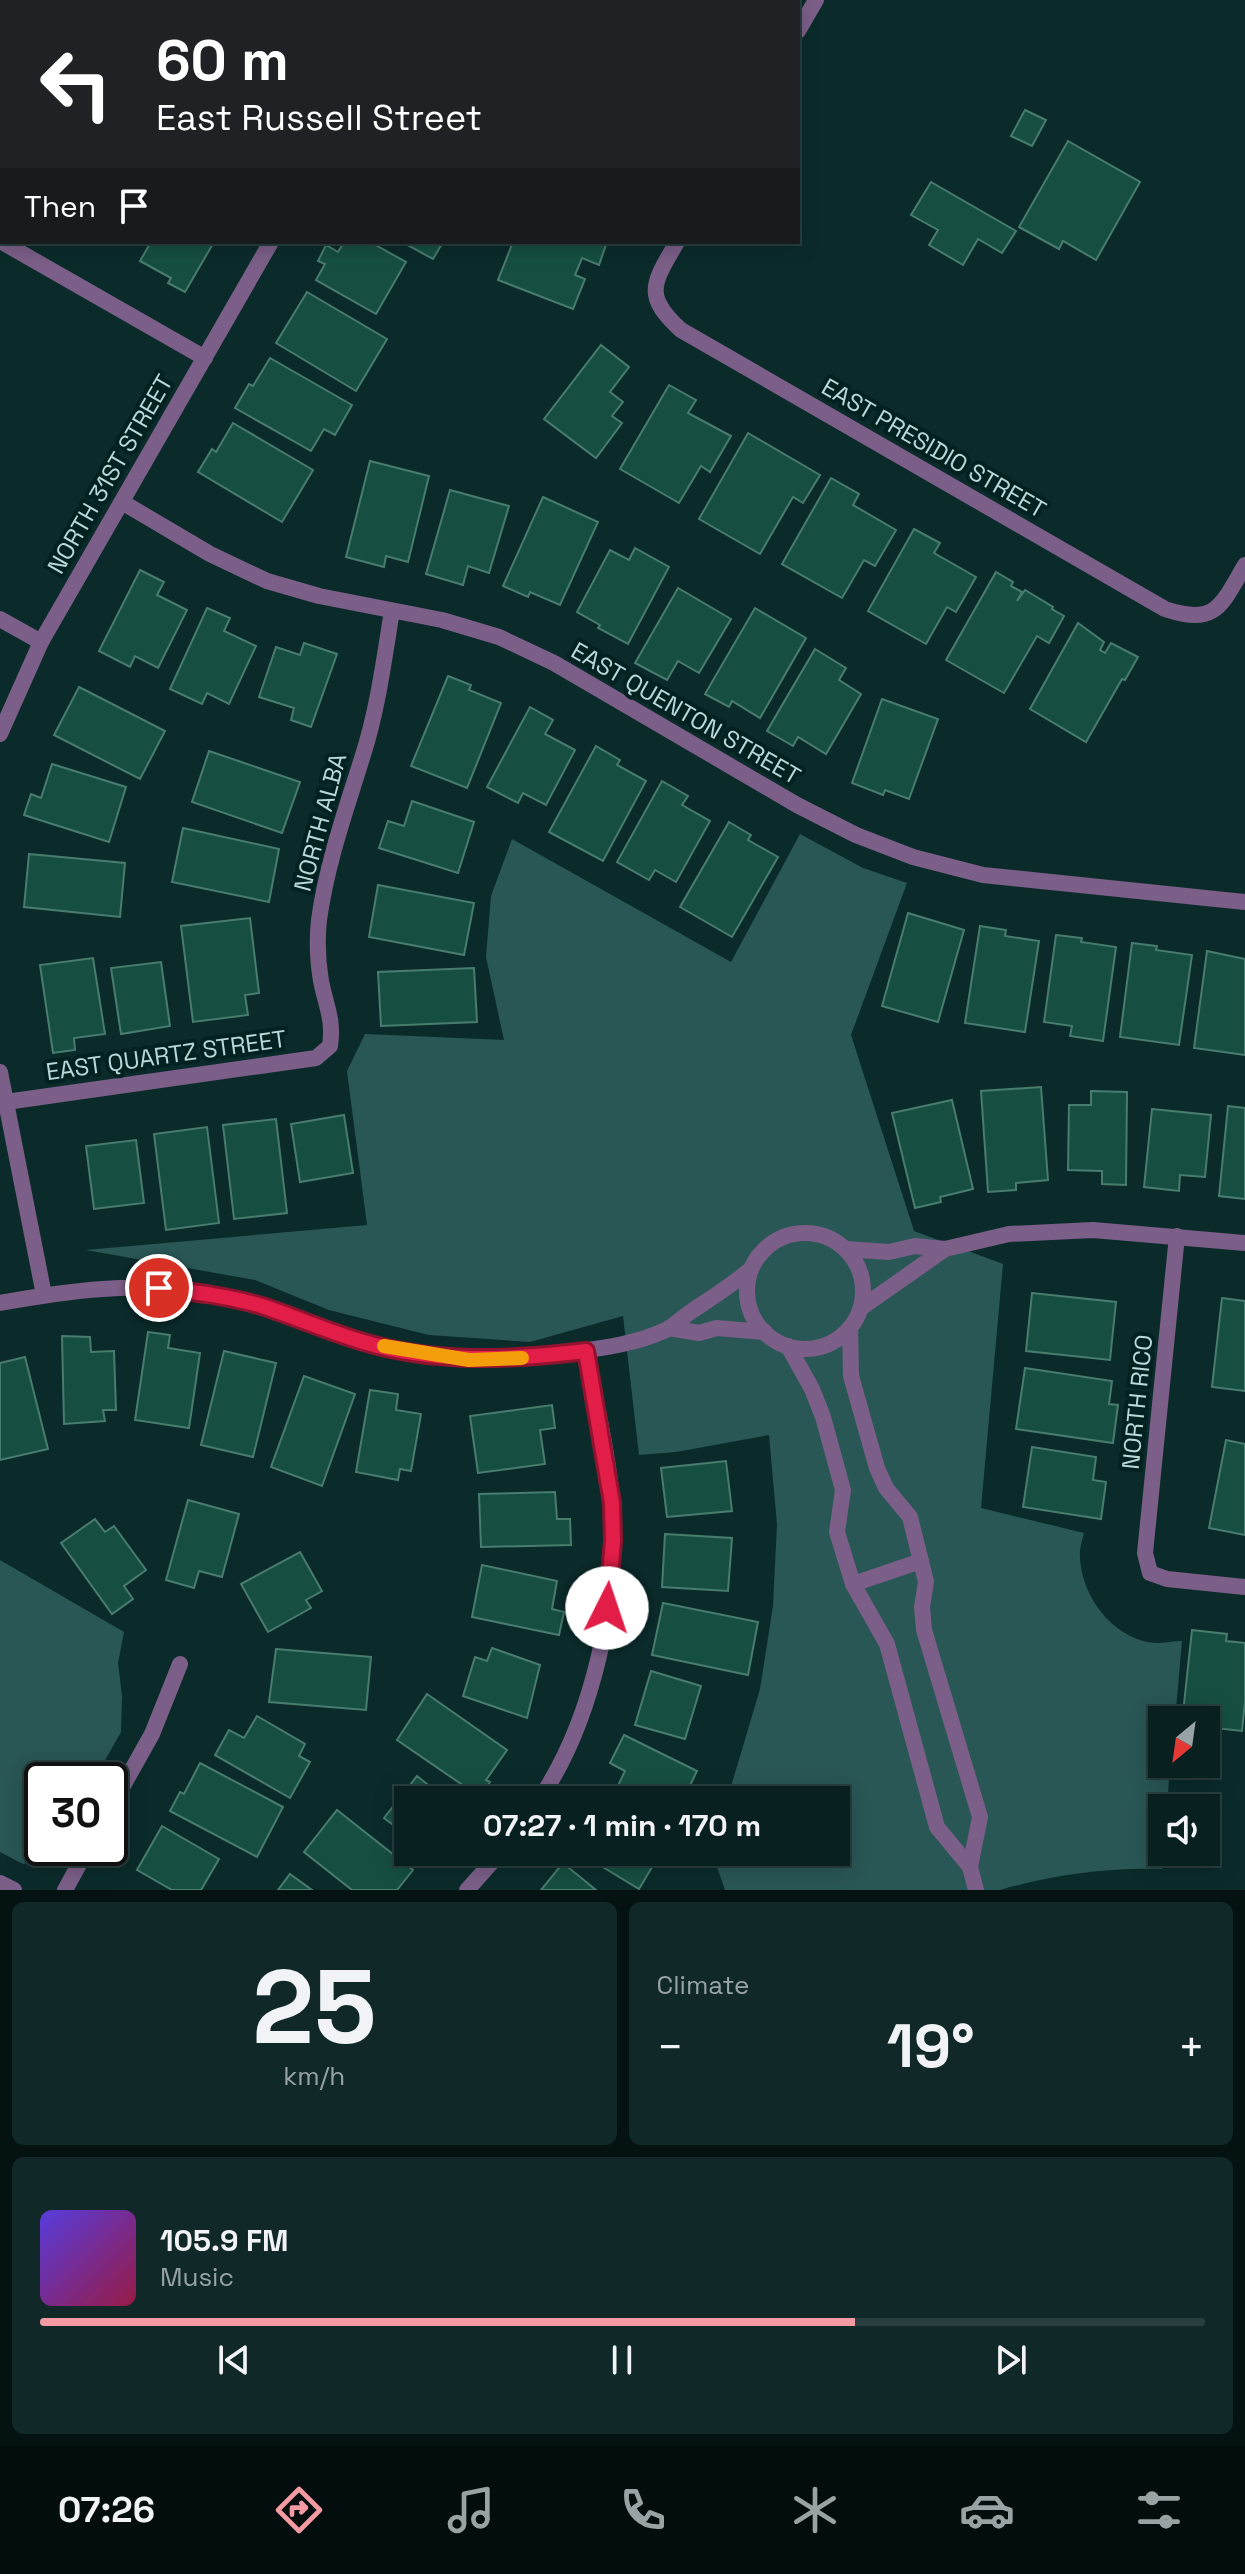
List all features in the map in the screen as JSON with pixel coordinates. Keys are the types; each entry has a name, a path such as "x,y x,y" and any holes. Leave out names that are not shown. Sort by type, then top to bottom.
{"street":[{"path":"800,28 816,0"},
{"path":"6,244 205,358"},
{"name":"NORTH 31ST STREET","path":"0,734 41,642 270,244"},
{"name":"EAST PRESIDIO STREET","path":"676,244 655,284 656,301 665,316 681,330 1165,609 1201,617 1217,608 1245,565"},
{"name":"EAST QUENTON STREET","path":"122,502 210,554 267,581 319,596 442,620 499,637 554,663 797,805 856,835 913,857 983,875 1245,902"},
{"name":"NORTH ALBA","path":"330,1046 333,1025 320,979 319,924 328,868 374,712 392,611"},
{"path":"0,619 41,642"},
{"name":"EAST QUARTZ STREET","path":"6,1102 316,1058 330,1046"},
{"path":"0,1072 44,1295"},
{"path":"846,1249 889,1252 915,1246 945,1249 1009,1234 1093,1230 1245,1243"},
{"path":"0,1303 102,1287 159,1288 259,1305 362,1342 469,1360 522,1358 626,1343 669,1328 728,1289 776,1241 793,1234 812,1233 830,1238 846,1249 856,1262 864,1292 861,1308 850,1328 837,1339 805,1349 788,1346 765,1332 754,1318 748,1303 747,1285 751,1269"},
{"name":"NORTH RICO","path":"1177,1236 1145,1553 1150,1573 1167,1579 1245,1587"},
{"path":"861,1308 945,1249"},
{"path":"669,1328 699,1333 717,1328 765,1332"},
{"path":"850,1328 851,1376 877,1468 886,1488 910,1517 926,1582 922,1607 924,1630 980,1817 970,1867"},
{"path":"788,1346 812,1389 823,1417 843,1490 837,1532 853,1584 887,1644 937,1827 970,1867 976,1890"},
{"path":"546,1786 585,1707 598,1661 607,1608 613,1541 612,1503 586,1351"},
{"path":"853,1584 921,1561"},
{"path":"128,1777 152,1734 180,1664"},
{"path":"65,1890 78,1866"},
{"path":"467,1890 488,1866"},
{"path":"0,1883 14,1890"}],"shaded area":[{"path":"800,834 863,868 907,883 851,1035 914,1231 1003,1264 981,1508 1084,1533 1080,1552 1082,1573 1094,1602 1104,1615 1115,1626 1142,1640 1157,1643 1182,1641 1176,1706 1148,1706 1148,1778 1169,1778 1168,1794 1148,1794 1148,1866 1162,1866 1162,1869 1080,1873 1000,1890 725,1890 717,1866 850,1866 850,1786 731,1786 760,1689 773,1606 777,1524 769,1435 676,1452 639,1455 623,1316 530,1342 429,1335 329,1310 255,1280 86,1250 367,1225 347,1071 365,1034 504,1040 486,957 491,896 512,839 731,962"},
{"path":"0,1560 124,1632 118,1663 122,1696 121,1732 104,1762 24,1762 24,1864 0,1852"}],"building":[{"path":"1025,110 1046,120 1032,146 1011,136"},
{"path":"1068,141 1140,182 1096,260 1063,241 1059,249 1019,227"},
{"path":"931,182 1016,231 1002,253 978,239 963,265 929,245 938,230 911,215"},
{"path":"150,244 213,244 185,292 168,283 171,278 140,261"},
{"path":"343,244 374,244 406,262 376,314 316,280 325,264 318,261 326,245 338,252"},
{"path":"406,244 442,244 433,259"},
{"path":"512,244 606,244 599,265 582,258 575,275 585,279 573,309 498,280"},
{"path":"307,292 387,339 356,391 276,343"},
{"path":"601,345 629,367 610,392 623,402 612,416 622,423 596,458 544,419"},
{"path":"270,358 352,405 335,435 324,429 311,451 235,408"},
{"path":"669,385 696,400 688,413 731,436 710,472 701,466 679,503 620,469"},
{"path":"233,423 313,470 282,522 198,472 212,449 216,452"},
{"path":"748,433 820,475 803,503 793,497 760,554 699,519"},
{"path":"370,461 429,476 408,562 386,556 384,567 346,557"},
{"path":"831,478 859,494 853,505 896,530 875,566 864,560 842,598 782,564"},
{"path":"450,490 509,506 489,573 468,566 463,585 426,574"},
{"path":"543,497 598,522 560,605 530,592 528,597 503,586"},
{"path":"914,529 940,543 934,553 976,577 956,612 947,607 926,644 868,611"},
{"path":"635,548 669,567 628,644 577,612 610,550 629,560"},
{"path":"140,570 164,582 157,595 187,610 158,668 135,656 130,667 99,651"},
{"path":"996,572 1013,582 1011,586 1022,592 1017,601 1025,590 1064,616 1049,643 1037,636 1004,693 946,660"},
{"path":"678,588 731,619 699,673 678,661 667,680 635,663"},
{"path":"207,608 230,618 224,631 256,646 229,704 207,693 202,704 170,689"},
{"path":"755,608 806,638 760,718 732,701 729,707 705,694"},
{"path":"1078,623 1104,642 1100,650 1105,653 1111,643 1138,657 1086,742 1030,709"},
{"path":"304,643 337,654 311,727 291,720 294,708 259,697 276,647 300,655"},
{"path":"815,649 846,668 839,680 861,694 826,754 798,737 793,746 767,731"},
{"path":"448,676 471,685 469,690 501,703 467,788 411,766"},
{"path":"79,687 165,731 140,779 54,735"},
{"path":"882,699 938,719 909,799 885,790 883,795 852,783"},
{"path":"530,707 553,720 545,734 575,750 546,805 523,793 518,803 487,787"},
{"path":"596,746 620,760 617,765 646,781 603,861 549,832"},
{"path":"209,751 300,782 282,833 192,802"},
{"path":"52,764 126,787 109,842 24,815 31,794 41,798"},
{"path":"662,781 688,796 682,805 710,821 676,882 655,870 649,880 617,862"},
{"path":"412,801 474,822 458,873 379,848 388,821 404,826"},
{"path":"729,822 751,835 748,840 778,857 732,937 680,907"},
{"path":"183,828 279,849 269,902 172,882"},
{"path":"29,854 125,863 120,917 24,907"},
{"path":"378,885 474,903 464,955 369,937"},
{"path":"908,913 964,930 938,1022 882,1006"},
{"path":"250,918 259,993 245,995 248,1015 193,1022 181,926"},
{"path":"980,926 1006,930 1005,936 1039,941 1025,1032 965,1023"},
{"path":"1056,935 1116,947 1103,1041 1070,1036 1072,1026 1044,1022"},
{"path":"1132,943 1192,955 1179,1045 1120,1037"},
{"path":"1207,951 1245,959 1245,1055 1194,1048"},
{"path":"93,958 105,1034 74,1038 75,1050 53,1053 40,965"},
{"path":"161,962 170,1026 121,1034 111,968"},
{"path":"474,968 477,1022 381,1026 378,972"},
{"path":"1041,1087 1048,1180 1016,1183 1016,1190 988,1192 981,1091"},
{"path":"1091,1091 1127,1092 1126,1185 1102,1184 1102,1171 1068,1170 1069,1105 1091,1105"},
{"path":"952,1100 973,1189 940,1197 941,1202 915,1208 892,1113"},
{"path":"1228,1106 1245,1108 1245,1199 1219,1196"},
{"path":"1152,1109 1211,1115 1205,1177 1180,1175 1179,1191 1144,1187"},
{"path":"344,1115 353,1173 300,1182 291,1124"},
{"path":"276,1119 287,1213 234,1219 223,1125"},
{"path":"207,1127 219,1223 166,1230 154,1134"},
{"path":"136,1140 144,1203 94,1209 86,1146"},
{"path":"1032,1293 1116,1302 1110,1360 1026,1351"},
{"path":"1222,1298 1245,1301 1245,1391 1212,1387"},
{"path":"148,1332 170,1335 168,1348 200,1353 189,1428 135,1420"},
{"path":"62,1336 90,1337 91,1352 114,1351 116,1410 103,1410 105,1421 64,1424"},
{"path":"224,1351 276,1363 253,1457 201,1445"},
{"path":"25,1357 48,1449 0,1460 0,1363"},
{"path":"1025,1368 1112,1381 1109,1404 1118,1405 1113,1443 1016,1429"},
{"path":"304,1376 355,1394 322,1486 271,1467"},
{"path":"370,1390 398,1394 396,1410 421,1414 411,1471 400,1469 398,1480 356,1472"},
{"path":"552,1405 555,1428 540,1430 545,1464 478,1473 470,1416"},
{"path":"1226,1440 1245,1444 1245,1535 1209,1528"},
{"path":"1032,1447 1096,1457 1093,1480 1106,1482 1101,1519 1023,1507"},
{"path":"726,1461 732,1511 667,1517 661,1468"},
{"path":"555,1492 557,1519 570,1519 571,1545 481,1547 479,1494"},
{"path":"188,1500 239,1514 222,1577 199,1571 194,1588 166,1580"},
{"path":"95,1519 105,1532 114,1526 146,1570 124,1586 133,1599 112,1614 61,1543"},
{"path":"665,1534 732,1538 728,1591 662,1587"},
{"path":"300,1552 322,1591 306,1600 311,1608 268,1632 241,1584"},
{"path":"482,1565 557,1581 552,1609 564,1612 559,1635 472,1617"},
{"path":"663,1603 758,1622 748,1675 652,1655"},
{"path":"1192,1630 1227,1634 1226,1641 1245,1643 1242,1731 1220,1729 1220,1706 1184,1706"},
{"path":"492,1648 540,1665 527,1718 463,1696 475,1657 487,1661"},
{"path":"276,1649 371,1657 366,1710 269,1702"},
{"path":"651,1671 701,1686 685,1739 635,1725"},
{"path":"427,1694 507,1750 486,1780 490,1782 487,1786 464,1786 397,1740"},
{"path":"257,1716 305,1744 299,1756 310,1762 290,1798 215,1755 229,1730 244,1738"},
{"path":"624,1735 697,1771 690,1786 618,1786 625,1771 610,1763"},
{"path":"200,1763 283,1807 257,1857 170,1811 180,1792 184,1794"},
{"path":"417,1776 430,1786 409,1786"},
{"path":"394,1805 394,1826 384,1818"},
{"path":"337,1810 394,1855 394,1866 408,1866 413,1870 397,1890 352,1890 304,1852"},
{"path":"162,1826 219,1859 201,1890 172,1890 137,1870"},
{"path":"561,1866 567,1866 596,1890 541,1890"},
{"path":"601,1866 653,1866 639,1889"},
{"path":"290,1874 312,1890 278,1890"}],"slow traffic":[{"path":"384,1346 469,1360 522,1358"}],"route":[{"path":"159,1288 259,1305 362,1342 469,1360 586,1351 612,1503 613,1541 607,1608"}]}
